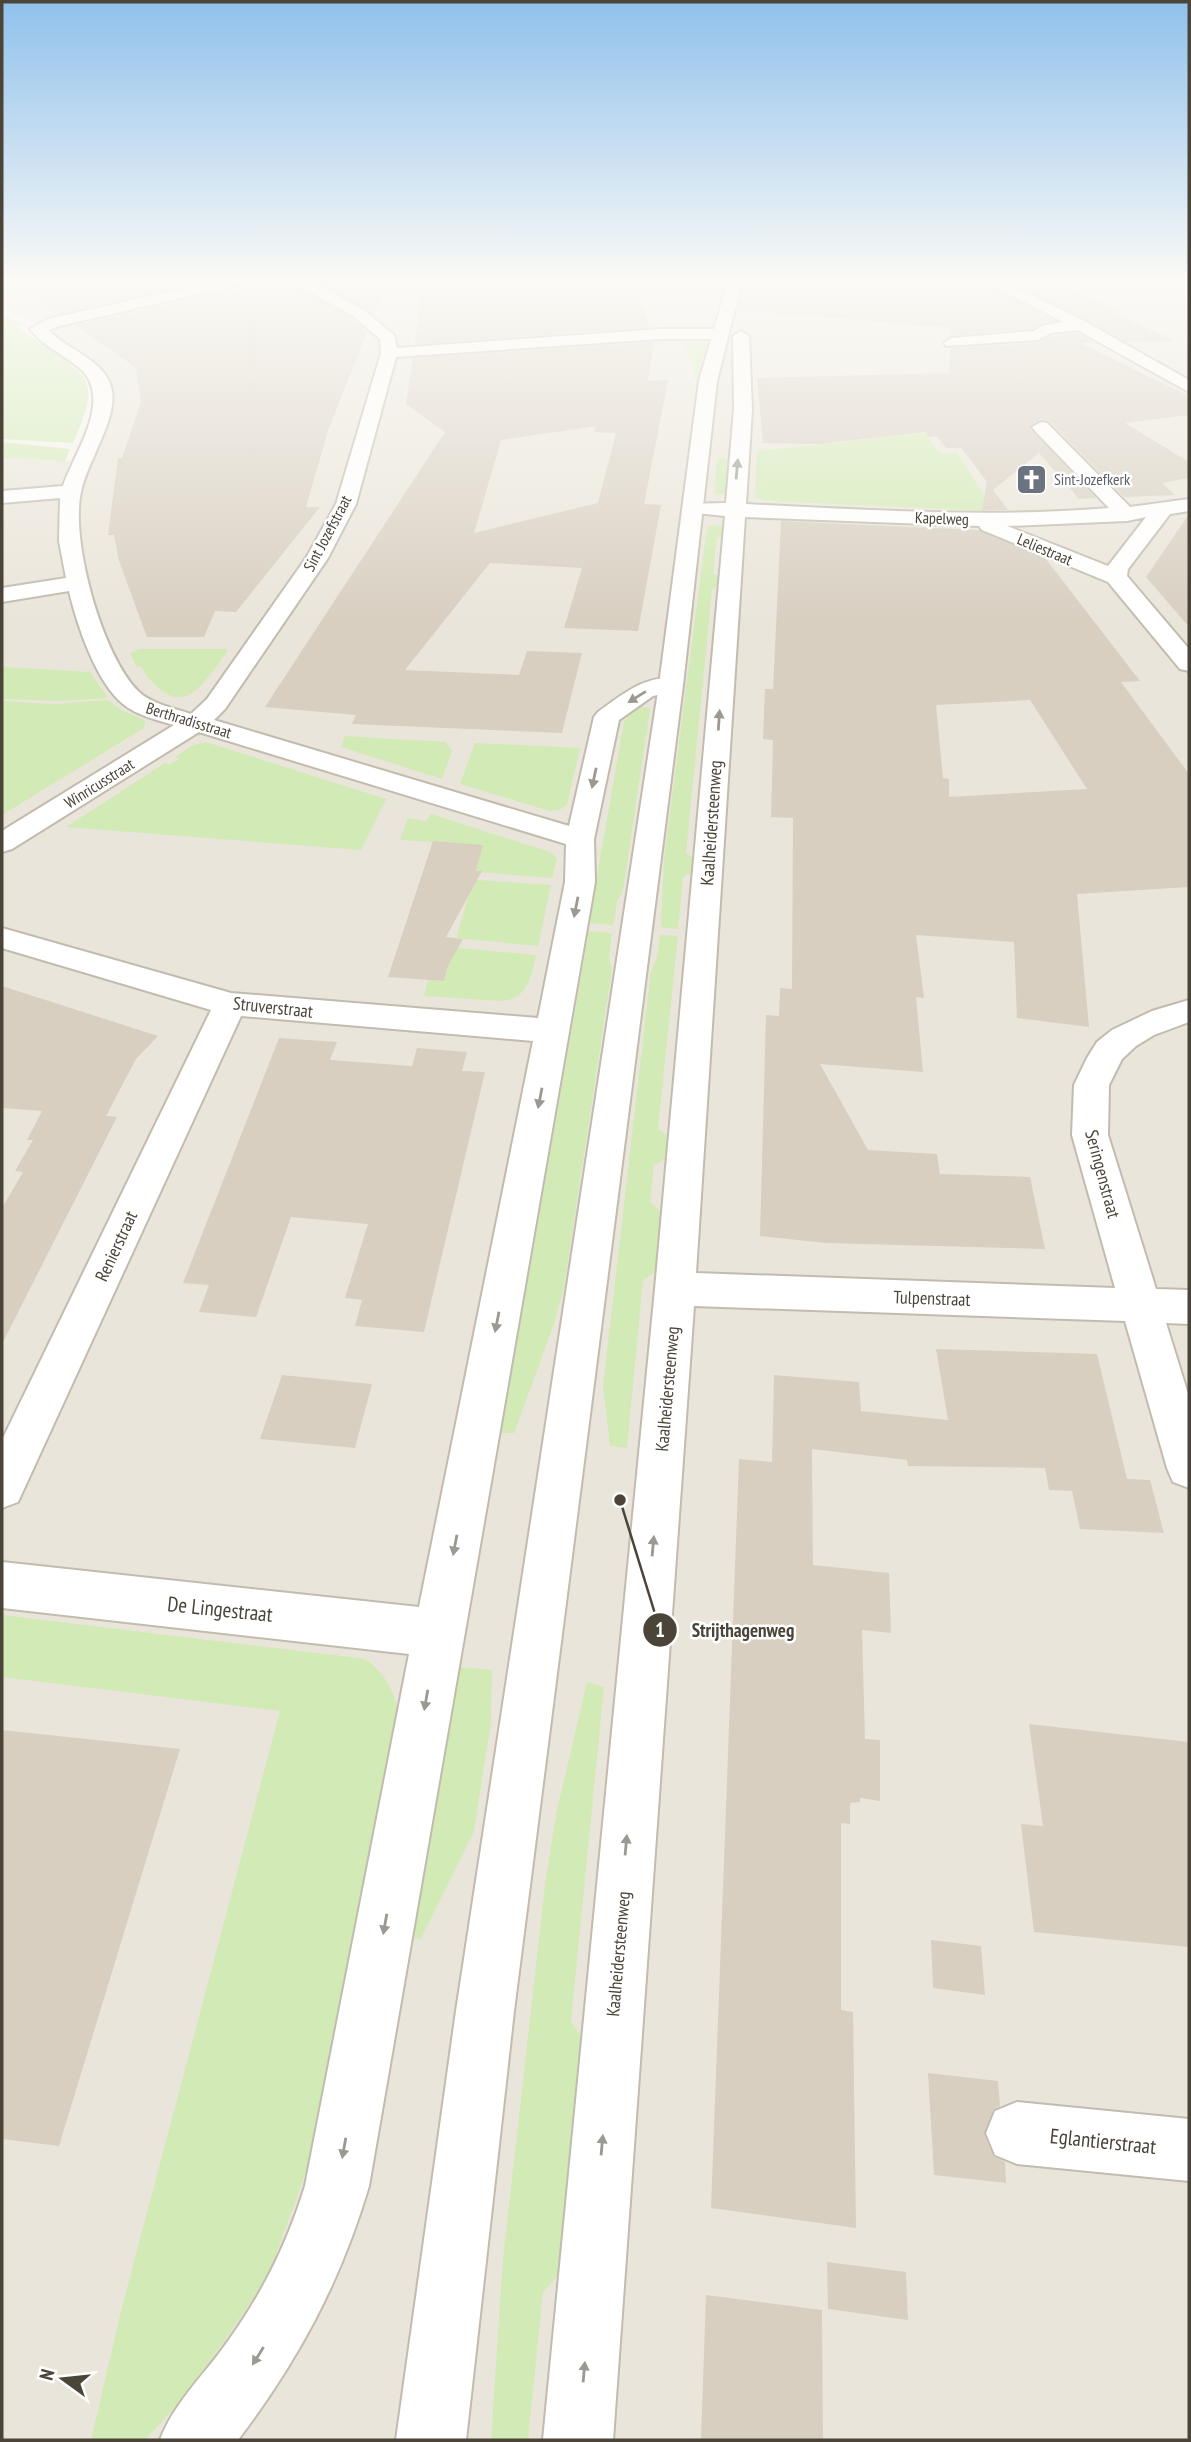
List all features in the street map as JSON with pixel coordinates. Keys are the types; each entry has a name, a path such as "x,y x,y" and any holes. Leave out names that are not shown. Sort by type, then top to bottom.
{"street":[{"name":"Berthradisstraat","path":"103,395 97,422 70,491 66,512 67,541 86,617 102,652 126,693 138,703 197,722 580,839"},
{"name":"Sint Jozefstraat","path":"197,722 216,704 317,558 346,504 377,395"},
{"name":"Kaalheidersteenweg","path":"579,2440 625,1861 676,1289 714,509 709,395"},
{"name":"Kaalheidersteenweg","path":"431,2440 485,2011 671,685 714,509 743,409 741,395"},
{"path":"1041,427 1127,514"},
{"path":"2,497 70,491"},
{"name":"Kapelweg","path":"714,509 974,519 1127,514 1189,505"},
{"path":"1116,577 1117,569 1163,509"},
{"name":"Leliestraat","path":"974,519 1116,577 1189,664"},
{"path":"2,595 79,583"},
{"path":"195,2440 239,2386 293,2301 320,2243 337,2186 580,882 580,839 607,717 645,691 671,685"},
{"name":"Winricusstraat","path":"2,843 197,722"},
{"name":"Struverstraat","path":"2,938 230,1004 553,1031"},
{"name":"Renierstraat","path":"2,1487 230,1004"},
{"name":"Seringenstraat","path":"1189,1011 1131,1032 1114,1046 1100,1064 1090,1086 1087,1106 1090,1135 1189,1468"},
{"name":"Tulpenstraat","path":"676,1289 1189,1307"},
{"name":"De Lingestraat","path":"2,1585 438,1633"},
{"name":"Eglantierstraat","path":"1017,2133 1189,2150"}],"shaded area":[{"path":"94,395 1189,395 1189,2440 2,2440 2,458 71,461 89,422"}],"green space":[{"path":"2,395 88,395 86,409 73,443 2,439"},
{"path":"924,433 940,453 957,453 988,501 984,502 988,511 767,501 755,497 757,451"},
{"path":"2,442 70,449 65,461 2,458"},
{"path":"717,458 729,459 726,494 714,494"},
{"path":"707,526 727,526 728,534 717,538 713,573 724,579 723,584 712,589 686,853 699,863 699,869 683,877 678,929 661,927 664,860"},
{"path":"140,649 228,650 197,689 177,697 166,693 140,666 137,667 130,653"},
{"path":"2,667 90,672 108,698 61,701 2,699"},
{"path":"108,700 123,711 145,720 144,728 2,815 2,701 54,704"},
{"path":"635,708 650,709 623,891 617,902 613,925 589,923 624,722"},
{"path":"345,736 445,742 452,751 442,779 341,747"},
{"path":"206,742 386,799 361,850 66,827 165,763 169,765 179,759 175,757 193,745"},
{"path":"475,743 580,748 567,805 550,811 460,784"},
{"path":"431,814 550,852 557,858 552,878 476,871 483,845 400,840 408,818 426,821"},
{"path":"473,881 551,885 538,946 456,938"},
{"path":"589,931 612,933 609,957 612,969 564,1287 553,1327 514,1433 501,1433"},
{"path":"660,935 678,936 658,1128 676,1144 675,1153 654,1165 650,1202 668,1218 665,1266 643,1280 627,1448 610,1446 603,1386 651,971 657,958"},
{"path":"458,948 536,955 526,986 510,1000 424,996 428,980 444,981 453,950"},
{"path":"2,1615 366,1659 386,1681 398,1709 310,2161 269,2274 179,2403 145,2440 91,2440 122,2307 280,1711 2,1677"},
{"path":"459,1667 492,1670 491,1722 474,1831 421,1939 412,1938"},
{"path":"587,1682 604,1687 571,2021 596,2060 578,2254 543,2292 528,2440 491,2440 503,2258 546,1877 557,1810"}],"building":[{"path":"140,395 342,395 328,431 306,507 320,507 236,612 215,611 204,637 147,637 119,561 114,535 108,535 118,458 122,458 141,402"},
{"path":"407,395 665,395 644,504 661,505 638,631 564,628 582,568 490,563 405,670 519,675 527,651 582,653 562,733 352,724 356,715 265,707 445,432 406,404","holes":["596,426 594,432 616,433 598,503 474,533 501,440"]},
{"path":"759,395 1189,396 1189,415 1125,423 1189,462 1189,478 1162,483 1175,495 1124,497 1049,421 1041,419 1031,425 1030,429 1096,498 1079,499 1039,453 993,490 1008,510 982,510 987,482 961,448 946,448 937,436 928,437 925,432 820,444 763,443"},
{"path":"1189,514 1189,627 1146,577"},
{"path":"781,521 979,530 1046,559 1140,681 1121,682 1189,774 1189,887 1077,894 1089,1027 1017,1018 1014,942 916,935 924,998 916,997 923,1072 820,1064 868,1150 937,1154 940,1174 1030,1177 1045,1249 826,1243 760,1236 766,1015 779,1016 780,988 792,989 793,818 771,817 773,740 763,739 765,689 773,689","holes":["1030,700 1087,789 949,797 949,779 943,778 936,705"]},
{"path":"433,841 483,845 476,871 482,871 446,937 463,939 448,966 444,981 388,977"},
{"path":"2,986 158,1036 136,1059 106,1116 117,1117 2,1344 2,1208 23,1172 15,1171 33,1140 27,1140 42,1111 2,1108"},
{"path":"279,1038 337,1042 330,1060 412,1066 417,1048 467,1052 462,1071 485,1072 424,1332 355,1326 362,1300 345,1298 368,1224 291,1217 256,1317 199,1312 209,1285 183,1283"},
{"path":"936,1349 1097,1354 1127,1479 1150,1480 1164,1533 1080,1529 1072,1491 1049,1490 1045,1468 908,1466 907,1460 812,1449 813,1565 889,1573 891,1633 862,1630 865,1739 880,1740 880,1801 860,1798 860,1802 850,1803 850,1824 841,1823 841,2010 853,2012 856,2228 711,2208 739,1459 772,1462 774,1375 859,1382 861,1411 948,1420"},
{"path":"282,1375 372,1384 355,1448 260,1439"},
{"path":"1029,1724 1189,1742 1189,1947 1034,1932 1021,1824 1043,1826"},
{"path":"2,1730 180,1749 59,2146 2,2139"},
{"path":"931,1940 981,1946 985,1995 933,1988"},
{"path":"928,2073 998,2081 1000,2106 993,2110 984,2134 993,2156 1005,2162 1006,2183 934,2175"},
{"path":"827,2262 906,2272 908,2320 828,2309"},
{"path":"706,2295 822,2310 823,2440 701,2440"}],"place":[{"name":"Sint-Jozefkerk","path":"1031,479"},
{"name":"Strijthagenweg","path":"620,1500"}]}
